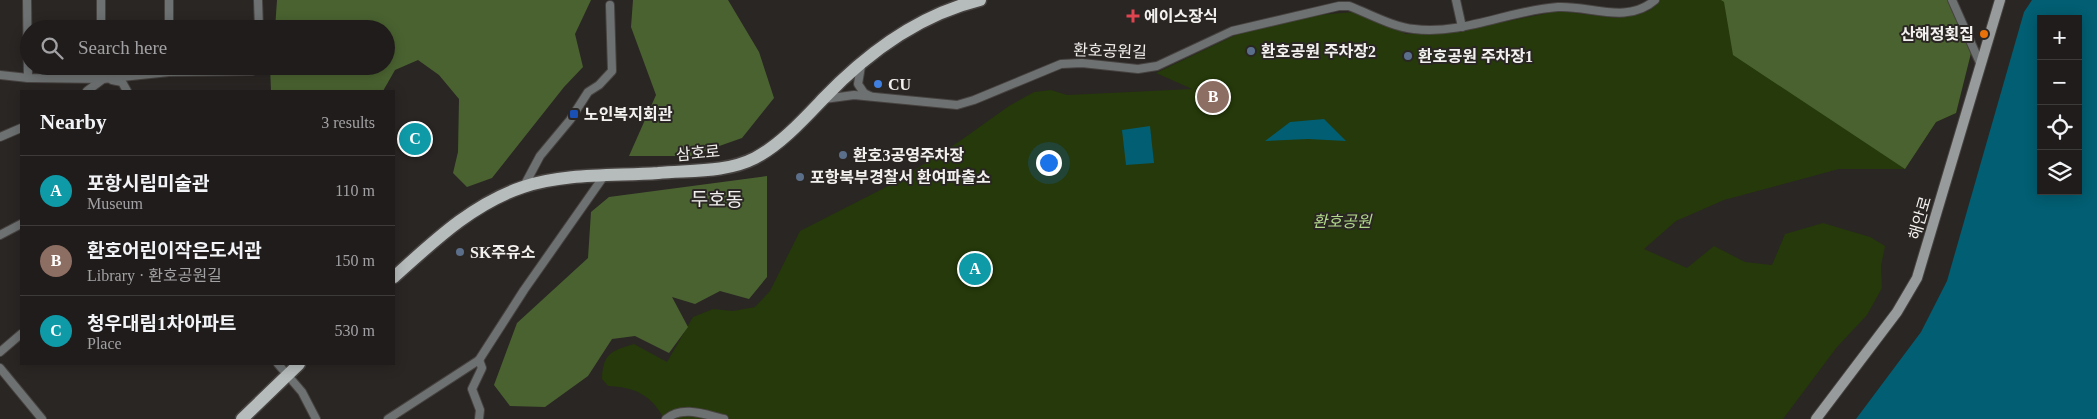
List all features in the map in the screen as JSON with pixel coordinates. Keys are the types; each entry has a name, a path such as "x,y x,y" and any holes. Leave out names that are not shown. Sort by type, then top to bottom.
{"main road":[{"name":"삼호로","path":"395,276 460,220 495,199 524,186 557,180 721,168 744,163 776,143 863,61 890,40 920,22 948,10 980,0"},
{"path":"242,419 298,365"}],"street":[{"path":"27,0 27,20"},
{"path":"101,0 101,20"},
{"path":"169,0 169,20"},
{"path":"258,0 259,20"},
{"path":"1456,0 1462,27"},
{"name":"환호공원길","path":"823,99 843,96 872,96 949,105 965,104 1061,64 1082,63 1145,69 1157,66 1232,31 1328,4 1349,6 1414,29 1462,27 1555,7 1621,12 1640,8 1654,0"},
{"path":"1952,0 1980,63"},
{"name":"해안로","path":"1816,419 1897,312 1917,278 2000,0"},
{"path":"524,186 540,156 570,120 588,92 599,85 612,71 610,5"},
{"path":"863,61 858,72 858,84 864,93 872,96"},
{"path":"0,75 28,78 103,79 122,82 126,90"},
{"path":"103,75 103,79"},
{"path":"88,90 103,79 129,75"},
{"path":"0,137 20,128"},
{"path":"388,419 479,360 524,290 604,176"},
{"path":"0,235 20,225"},
{"path":"0,352 20,335"},
{"path":"479,360 482,368 472,389 480,410 479,419"},
{"path":"279,365 307,399 316,419 323,419"},
{"path":"0,368 39,418"},
{"path":"666,419 672,414 683,411 724,419"}],"green space":[{"path":"277,0 591,0 575,34 583,67 564,87 492,178 467,187 453,173 458,152 459,99 439,75 418,60 395,70 395,20 276,20"},
{"path":"633,0 728,0 759,52 774,98 742,138 691,156 629,156 656,95 631,27"},
{"name":"환호공원","path":"1660,0 1948,0 1971,53 1956,113 1936,122 1905,169 1839,169 1724,200 1676,221 1644,249 1687,268 1714,246 1745,262 1772,265 1785,234 1823,223 1870,237 1885,246 1881,266 1882,288 1867,315 1837,347 1783,419 664,419 648,398 626,388 608,386 602,379 606,358 614,351 634,344 667,362 693,317 713,309 733,311 755,307 770,291 800,231 894,183 957,143 1009,106 1034,92 1051,90 1067,95 1192,89 1156,73 1240,33 1318,15 1354,12 1406,34 1454,32 1559,11 1616,18 1640,14 1650,10"},
{"path":"1721,0 1948,0 1971,53 1956,113 1936,122 1905,169 1733,55 1724,2"},
{"path":"270,75 392,75 384,90 271,90"},
{"path":"767,176 767,277 749,299 720,291 695,304 672,297 688,327 669,353 635,336 612,339 588,376 545,407 510,406 494,385 517,323 588,258 591,212 609,197"}],"water":[{"path":"2032,0 2097,0 2097,419 1856,419 1921,332 1947,281 2024,12"},
{"path":"1324,119 1346,141 1308,139 1265,141 1290,122"},
{"path":"1150,126 1154,163 1126,165 1122,130"}],"place":[{"name":"에이스장식","path":"1133,16"},
{"name":"산해정횟집","path":"1984,34"},
{"name":"환호공원 주차장2","path":"1251,51"},
{"name":"환호공원 주차장1","path":"1408,56"},
{"name":"CU","path":"878,84"},
{"name":"환호어린이작은도서관","path":"1213,97"},
{"name":"노인복지회관","path":"574,114"},
{"name":"청우대림1차아파트","path":"415,139"},
{"name":"환호3공영주차장","path":"843,155"},
{"name":"포항북부경찰서 환여파출소","path":"800,177"},
{"name":"SK주유소","path":"460,252"},
{"name":"포항시립미술관","path":"975,269"}],"district":[{"name":"두호동","path":"717,199"}]}
